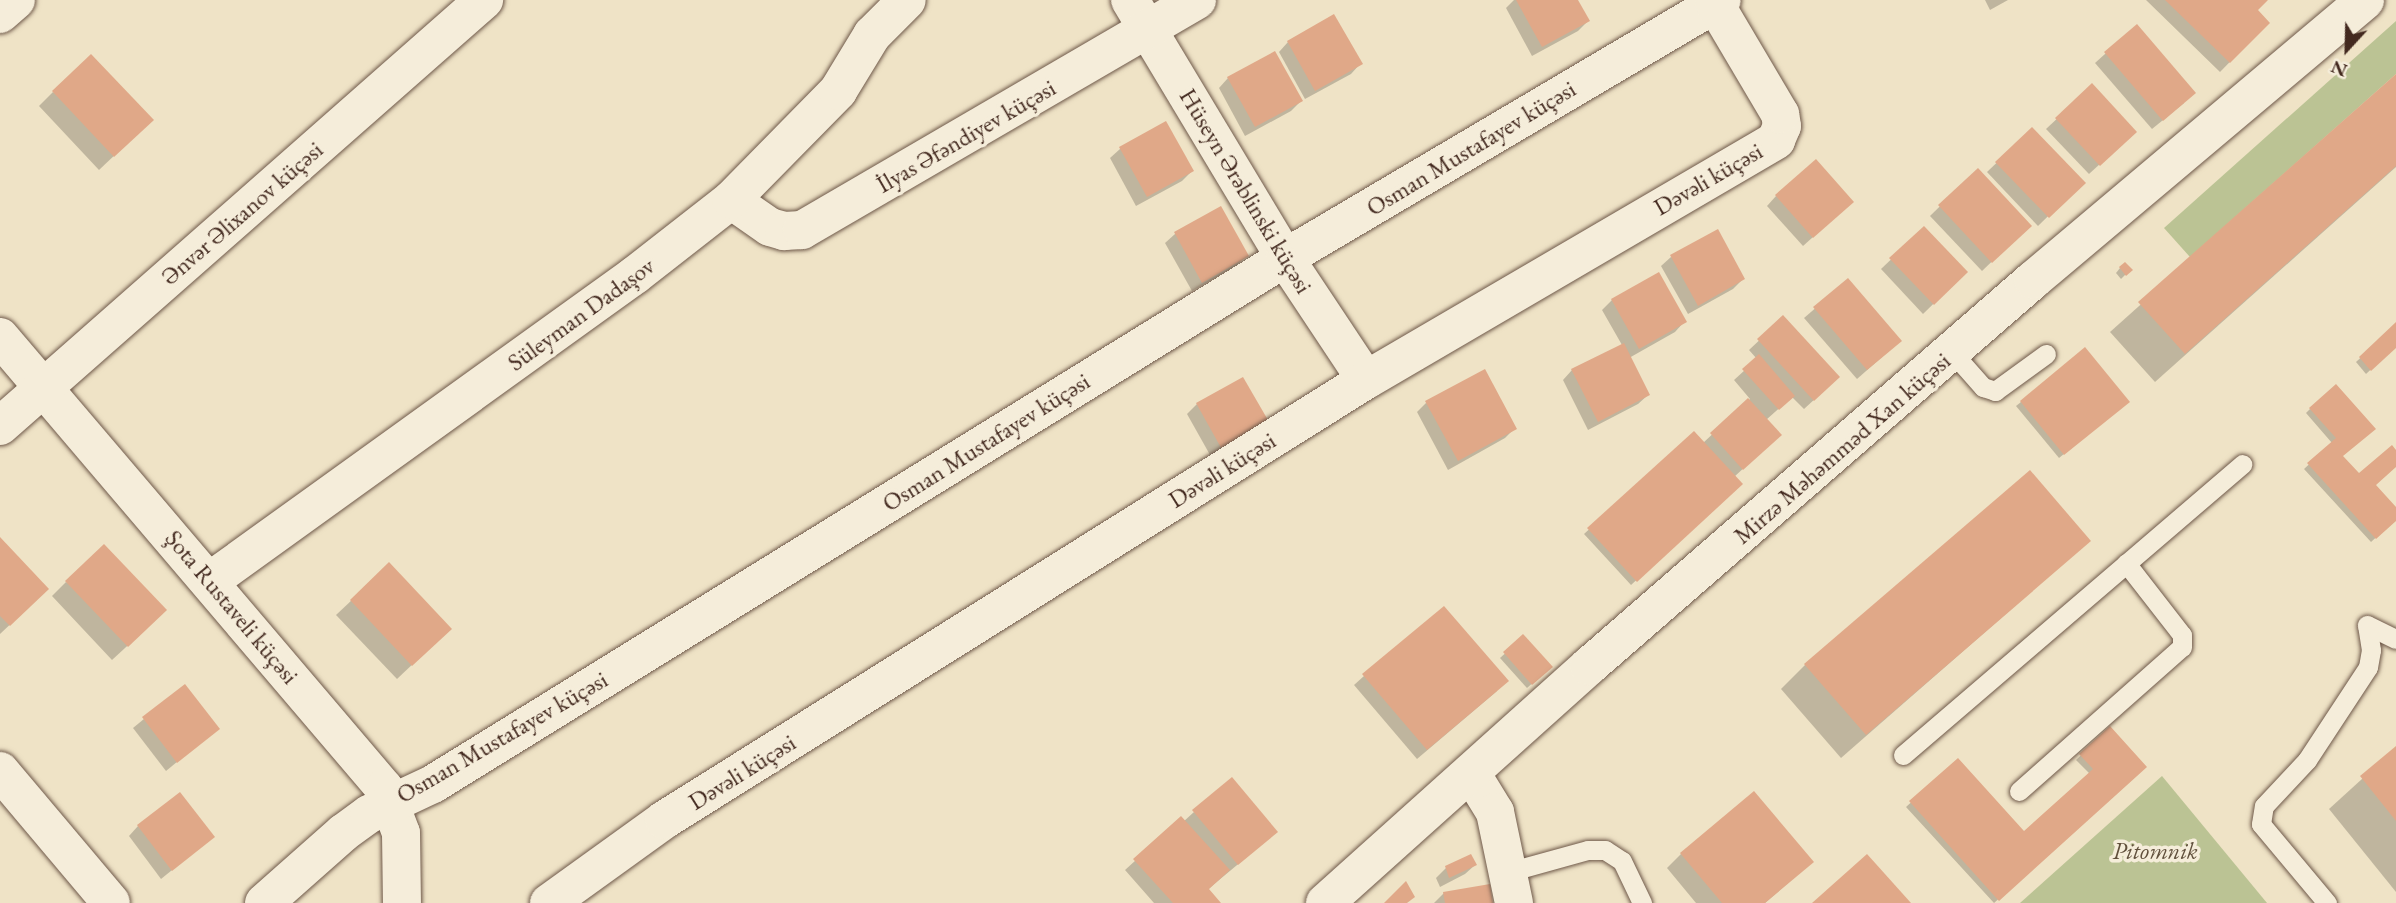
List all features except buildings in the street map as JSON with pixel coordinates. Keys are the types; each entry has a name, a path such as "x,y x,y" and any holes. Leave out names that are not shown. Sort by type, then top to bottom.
{"street":[{"path":"0,14 16,0"},
{"name":"Ənvər Əlixanov küçəsi","path":"0,425 484,0"},
{"name":"Süleyman Dadaşov","path":"210,581 635,275 732,200 838,91 873,35 907,0"},
{"name":"İlyas Əfəndiyev küçəsi","path":"732,200 770,227 784,231 802,230 1139,15 1197,0"},
{"name":"Mirzə Məhəmməd Xan küçəsi","path":"1325,903 1589,666 2033,280 2365,0"},
{"name":"Osman Mustafayev küçəsi","path":"264,903 343,833 369,814 433,783 1285,258 1718,2"},
{"name":"Dəvəli küçəsi","path":"548,903 664,820 1366,380 1776,139 1783,126 1780,114 1718,2"},
{"name":"Hüseyn Ərəblinski küçəsi","path":"1139,15 1285,258 1366,380"},
{"name":"Şota Rustaveli küçəsi","path":"0,337 374,774 391,803 401,833 402,903"},
{"path":"1471,772 1495,812 1511,887"},
{"path":"3,782 111,903"}],"lane":[{"path":"1952,352 1983,387 1996,391 2046,354"},
{"path":"1903,755 2242,464"},
{"path":"2019,791 2182,647 2182,635 2126,563"},
{"path":"2327,903 2262,824 2264,806 2307,760 2368,667 2371,650 2367,625 2396,639"},
{"path":"1511,887 1588,850 1605,850 1622,861 1642,903"}],"green space":[{"path":"2396,21 2396,74 2190,257 2164,228"},
{"name":"Pitomnik","path":"2162,776 2267,903 2020,903"}]}
